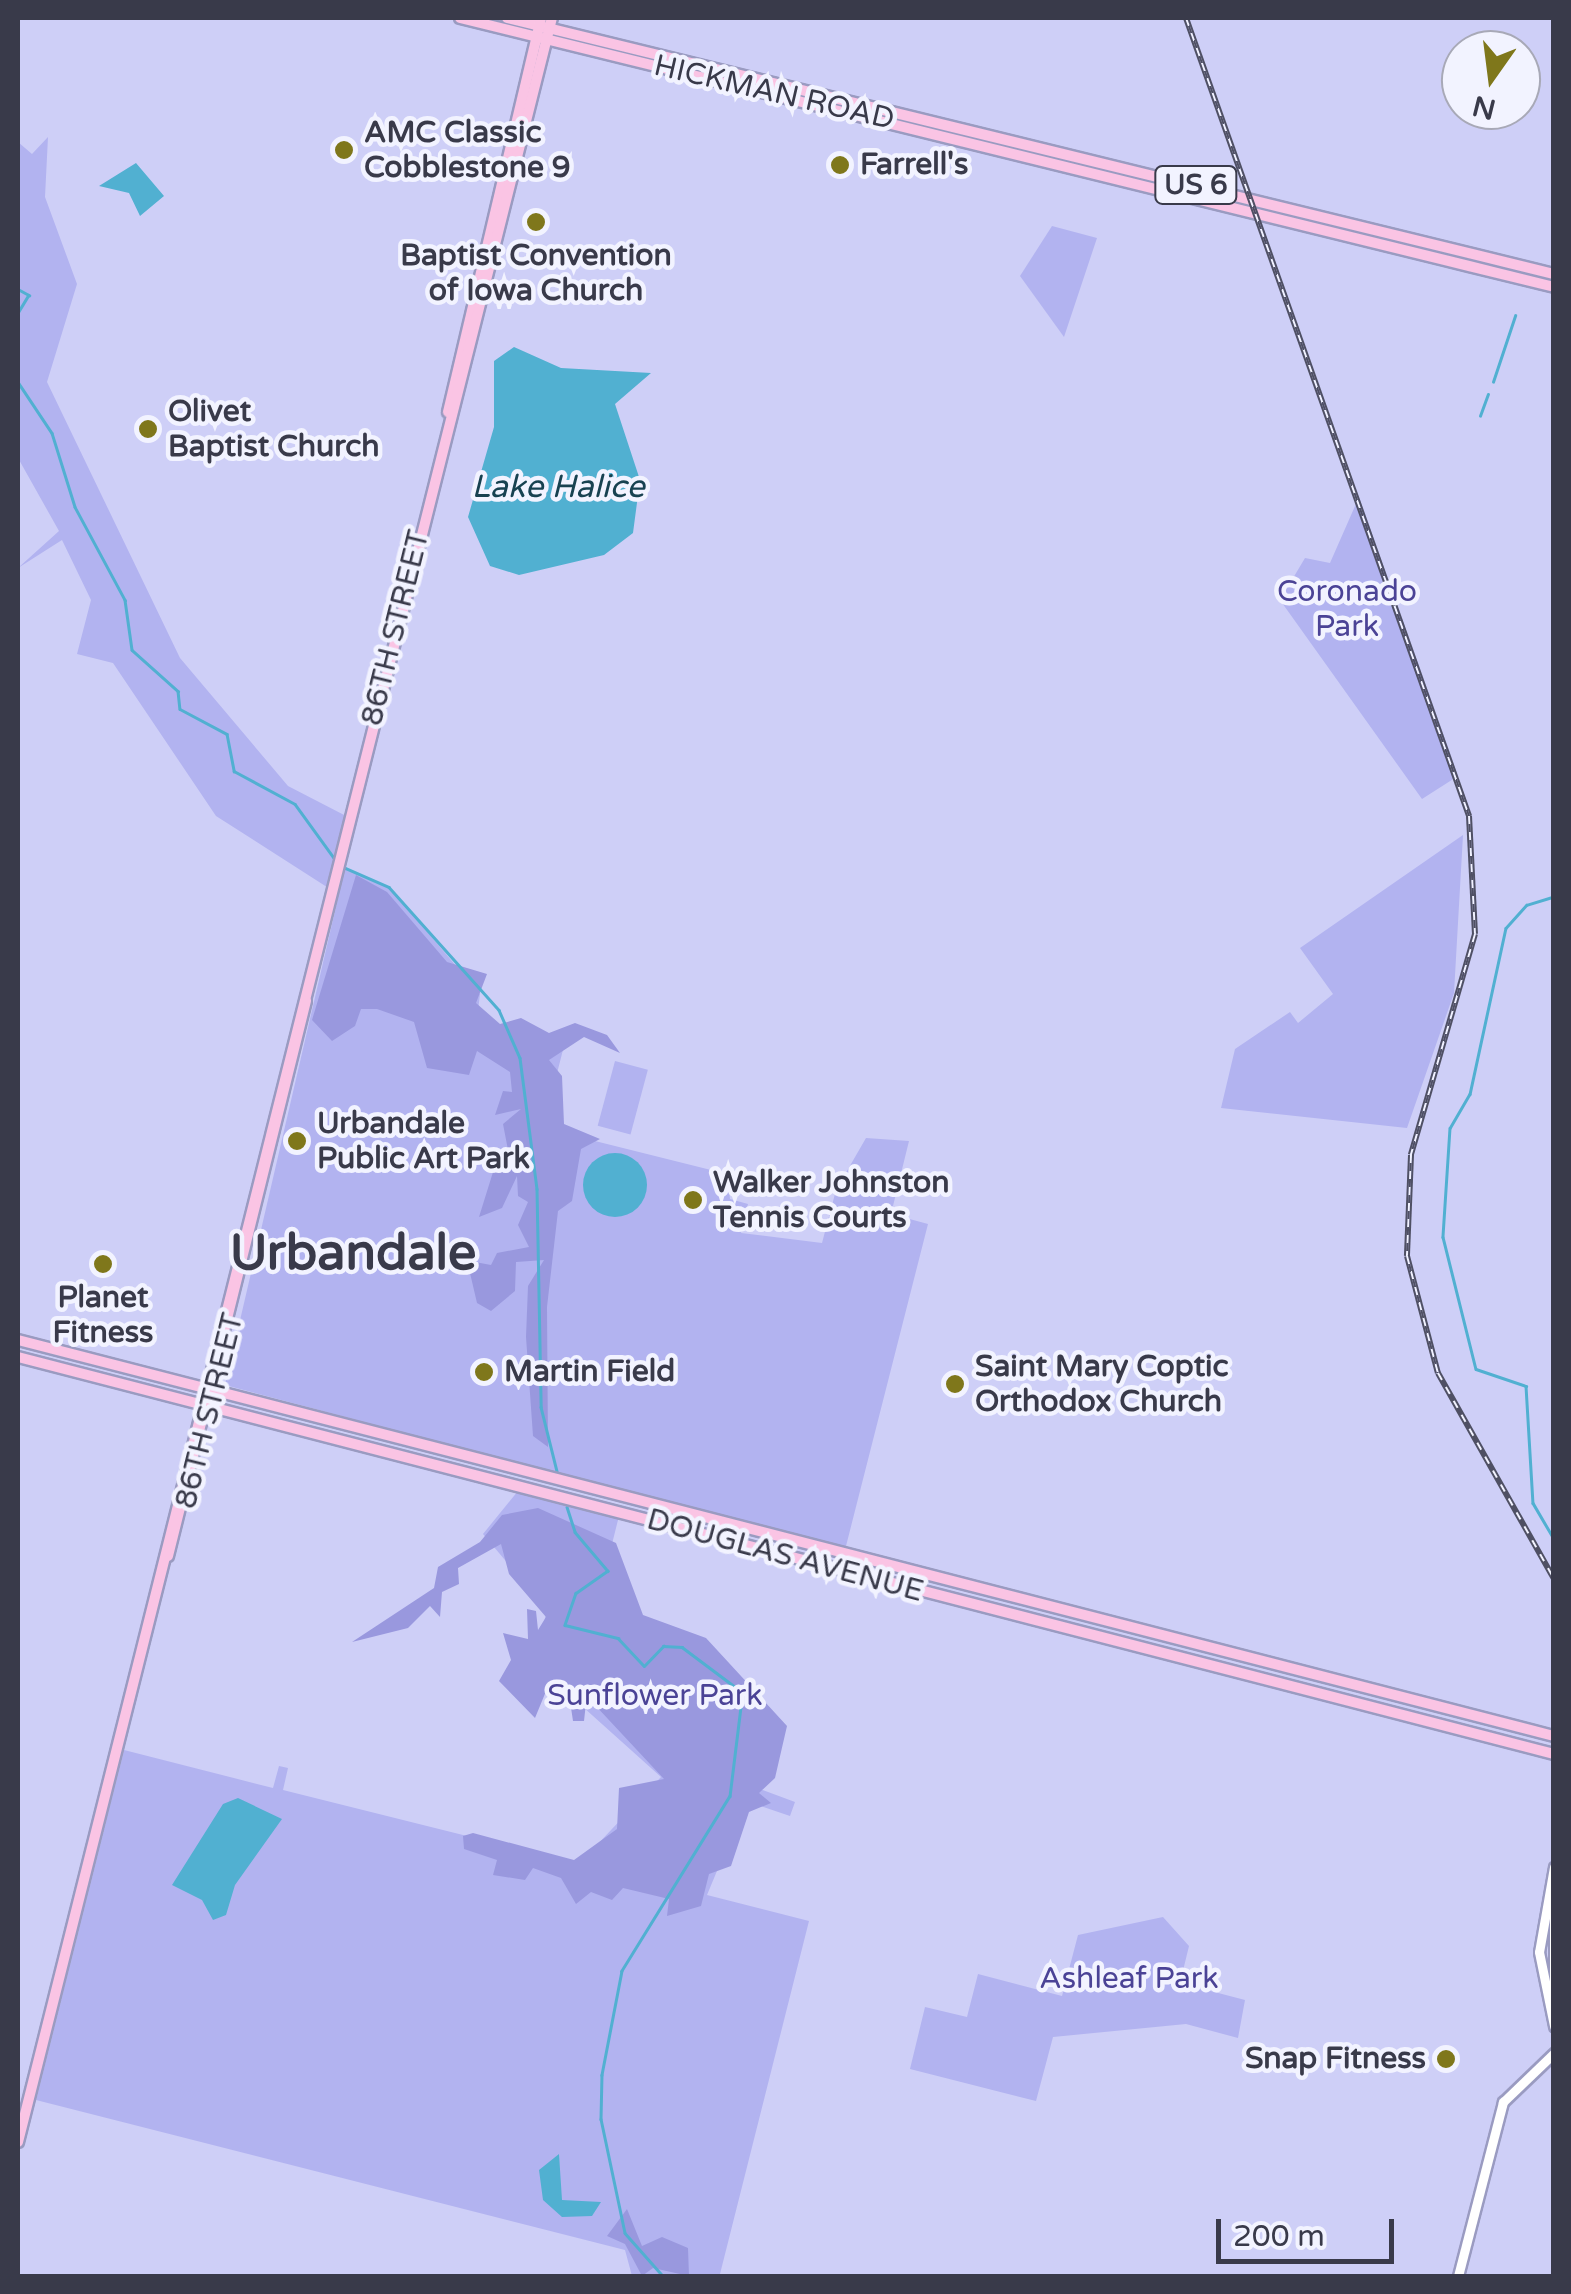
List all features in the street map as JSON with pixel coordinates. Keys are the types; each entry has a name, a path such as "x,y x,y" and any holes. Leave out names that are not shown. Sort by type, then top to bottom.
{"main road":[{"name":"HICKMAN ROAD","path":"460,18 544,28 1554,274"},
{"name":"HICKMAN ROAD","path":"507,18 1554,287"},
{"name":"86TH STREET","path":"18,2142 23,2097 164,1566 212,1405 210,1389 338,856 544,28"},
{"name":"DOUGLAS AVENUE","path":"18,1340 1554,1736"},
{"path":"18,1356 37,1357 42,1346"},
{"name":"DOUGLAS AVENUE","path":"18,1356 1554,1754"},
{"name":"86TH STREET","path":"164,1566 200,1402 210,1389"}],"street":[{"path":"1554,1867 1539,1952 1554,2026"},
{"path":"1554,1904 1554,1992"},
{"path":"1458,2276 1503,2102 1554,2052"}],"green space":[{"path":"48,137 45,197 77,284 47,382 180,658 288,786 348,817 330,889 216,816 113,663 77,654 91,600 62,540 18,568 59,531 18,458 18,142 32,154"},
{"path":"1052,226 1097,238 1064,337 1020,276"},
{"name":"Coronado Park","path":"1359,497 1458,776 1422,799 1280,600 1305,558 1330,563"},
{"path":"1463,835 1454,993 1407,1128 1221,1108 1235,1049 1290,1012 1298,1023 1333,994 1300,948"},
{"path":"345,868 389,887 480,994 477,1019 565,1042 543,1128 727,1174 730,1199 748,1204 741,1233 822,1243 836,1190 866,1138 909,1141 891,1214 928,1224 845,1550 225,1385"},
{"path":"356,875 387,892 447,962 487,974 476,1003 500,1024 521,1018 549,1033 575,1023 607,1035 620,1053 584,1037 549,1060 562,1076 564,1124 600,1139 581,1149 572,1201 558,1211 547,1307 548,1447 533,1436 526,1337 528,1286 544,1260 516,1262 515,1291 491,1311 477,1303 470,1273 453,1268 459,1259 491,1265 497,1253 529,1247 518,1225 528,1202 518,1196 517,1176 502,1208 479,1217 498,1156 508,1150 503,1124 521,1109 495,1115 503,1091 512,1092 510,1072 477,1051 469,1075 427,1068 414,1022 377,1009 361,1009 355,1026 332,1041 312,1020"},
{"path":"615,1061 648,1070 631,1135 598,1126"},
{"path":"518,1491 619,1516 609,1556 619,1601 752,1786 795,1802 790,1816 746,1801 707,1895 809,1921 720,2274 632,2276 625,2250 36,2100 124,1750 273,1788 279,1766 288,1768 283,1790 579,1864 661,1777 534,1663 547,1610 483,1534"},
{"name":"Sunflower Park","path":"538,1508 616,1543 643,1615 706,1638 787,1726 775,1778 759,1793 771,1803 749,1812 731,1866 709,1874 701,1906 667,1916 669,1899 623,1888 612,1900 591,1892 576,1904 561,1878 533,1868 525,1880 493,1875 497,1860 464,1849 463,1836 473,1833 574,1860 617,1829 619,1788 664,1779 594,1704 586,1703 584,1721 573,1721 570,1701 549,1684 535,1718 499,1681 511,1660 503,1633 528,1639 527,1609 536,1611 538,1630 546,1617 509,1574 501,1544 458,1568 459,1584 442,1592 440,1617 430,1606 408,1628 352,1642 434,1588 438,1567 480,1542 502,1515"},
{"name":"Ashleaf Park","path":"1163,1917 1189,1946 1180,1983 1245,2000 1238,2038 1186,2024 1053,2037 1036,2101 910,2069 925,2007 967,2017 978,1974 1062,1996 1078,1935"},
{"path":"627,2209 642,2246 662,2237 688,2248 689,2276 653,2268 642,2276 625,2244 607,2236"}],"water":[{"path":"136,163 164,196 140,216 129,193 99,186"},
{"name":"Lake Halice","path":"514,347 561,368 651,373 615,404 640,480 633,533 604,555 519,575 490,566 468,517 494,427 494,361"},
{"path":"615,1153 637,1163 647,1185 637,1207 615,1217 593,1207 583,1185 593,1163"},
{"path":"238,1798 282,1819 235,1885 226,1915 213,1920 202,1900 172,1885 223,1804"},
{"path":"559,2154 562,2200 601,2202 592,2216 562,2217 543,2200 539,2170"}],"waterway":[{"path":"18,289 29,295 18,313"},
{"path":"1553,294 1553,303"},
{"path":"1493,382 1515,316"},
{"path":"18,382 52,433 75,507 125,600 132,650 178,691 180,709 227,734 234,771 295,804 337,862"},
{"path":"1480,416 1488,394"},
{"path":"343,867 389,887 499,1010 520,1058 537,1189 541,1407 557,1471"},
{"path":"1554,897 1527,905 1506,928 1470,1094 1450,1128 1443,1237 1476,1369 1526,1386 1533,1503 1554,1539"},
{"path":"567,1507 575,1532 608,1571 576,1593 565,1625 618,1638 644,1666 663,1646 682,1647 734,1686 741,1707 730,1796 622,1971 602,2075 601,2119 625,2233 663,2276"}],"railway":[{"path":"1186,18 1469,816 1475,934 1411,1155 1407,1256 1438,1373 1554,1579"}],"place":[{"name":"AMC Classic Cobblestone 9","path":"344,150"},
{"name":"Farrell's","path":"840,165"},
{"name":"Baptist Convention of Iowa Church","path":"536,222"},
{"name":"Olivet Baptist Church","path":"148,429"},
{"name":"Urbandale Public Art Park","path":"297,1141"},
{"name":"Walker Johnston Tennis Courts","path":"693,1200"},
{"name":"Planet Fitness","path":"103,1264"},
{"name":"Martin Field","path":"484,1372"},
{"name":"Saint Mary Coptic Orthodox Church","path":"955,1384"},
{"name":"Snap Fitness","path":"1446,2059"}],"district":[{"name":"Urbandale","path":"353,1254"}]}
